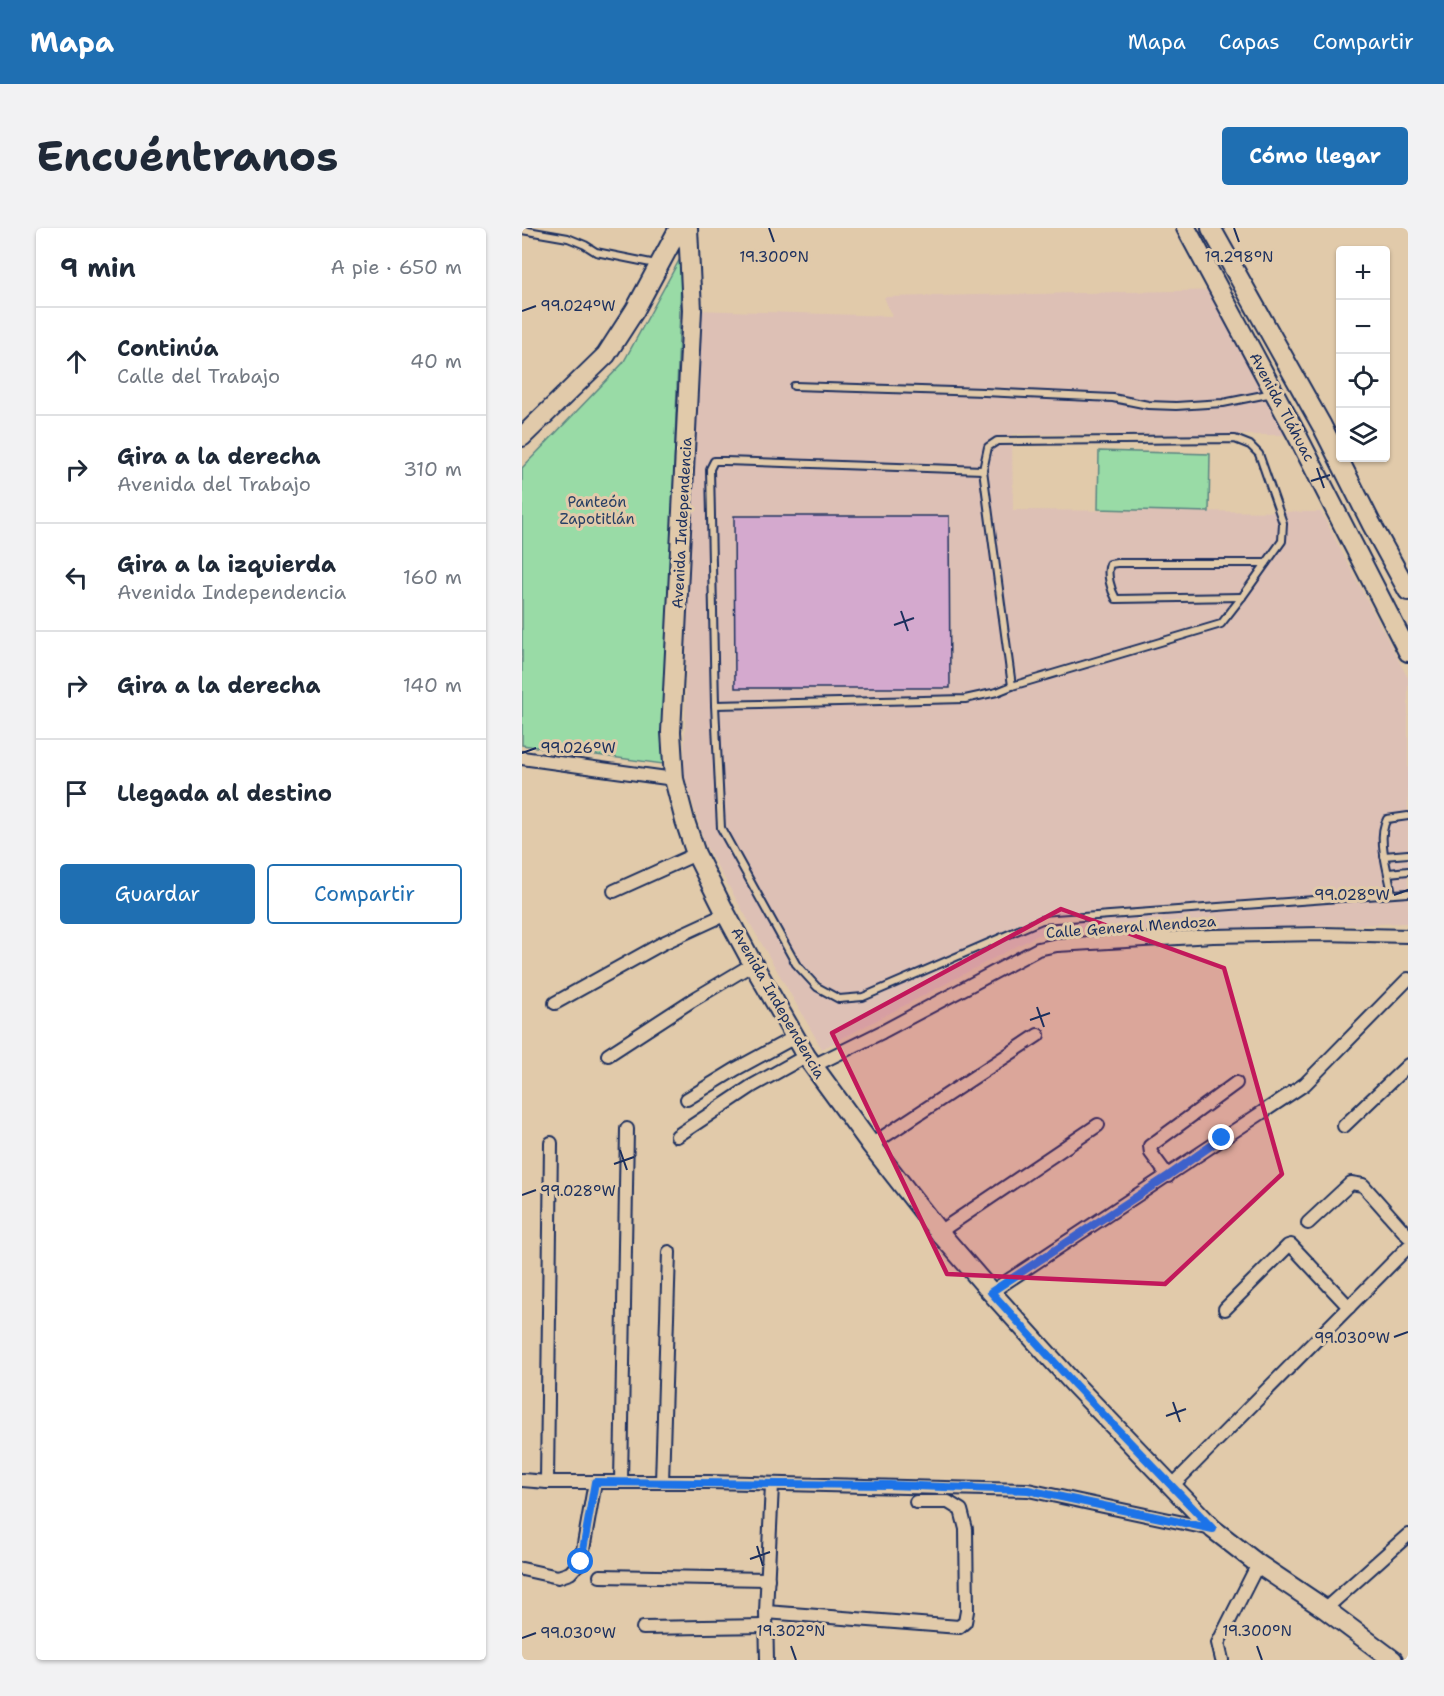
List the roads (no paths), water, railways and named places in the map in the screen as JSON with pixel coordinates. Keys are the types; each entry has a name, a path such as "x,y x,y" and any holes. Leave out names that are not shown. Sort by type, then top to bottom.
{"street":[{"path":"522,437 606,355 635,310 679,228"},
{"name":"Avenida Independencia","path":"688,228 692,310 671,732 674,779 696,854 753,964 809,1061 939,1232 1075,1385 1213,1529 1258,1564 1325,1609 1393,1660"},
{"name":"Avenida Tláhuac","path":"1186,228 1298,437 1408,652"},
{"name":"Avenida Tláhuac","path":"1211,228 1322,426 1408,591"},
{"path":"1298,437 1322,426"},
{"path":"522,758 674,779"},
{"path":"614,891 696,854"},
{"path":"555,1003 663,943 726,914"},
{"name":"Calle General Mendoza","path":"677,1136 752,1086 882,1032 1038,949 1057,945 1213,936 1322,934 1408,936"},
{"path":"608,1055 753,964"},
{"path":"991,1292 1305,1084 1408,979"},
{"path":"871,1145 1038,1035"},
{"path":"687,1099 795,1037"},
{"path":"1344,1126 1408,1065"},
{"path":"1168,1176 1150,1153 1150,1146 1236,1083"},
{"path":"939,1232 1098,1125"},
{"path":"621,1482 627,1129"},
{"path":"547,1482 550,1143"},
{"path":"1308,1223 1351,1183 1357,1183 1363,1185 1408,1236"},
{"path":"1225,1309 1291,1245 1349,1306"},
{"path":"1171,1487 1408,1247"},
{"path":"662,1482 669,1252"},
{"path":"522,1480 889,1485 1028,1490 1213,1529"},
{"path":"522,1569 558,1577 570,1573 581,1562 595,1482"},
{"path":"767,1660 766,1612 772,1485"},
{"path":"766,1612 959,1627 965,1622 967,1611 966,1529 961,1510 948,1502 916,1502"},
{"path":"1325,1609 1408,1535"},
{"path":"1222,1660 1218,1643 1258,1564"},
{"path":"600,1576 768,1579"},
{"path":"643,1628 766,1626"}],"lane":[{"path":"522,230 568,238 597,252 659,265"},
{"path":"794,386 1113,398 1148,405 1176,406 1223,403 1274,393"},
{"path":"716,705 965,699 997,692 1221,624 1282,541 1283,523 1258,454 1250,445 1234,439 997,441 988,447 983,470 1012,686"},
{"path":"983,470 714,461 710,469 721,828 796,964 817,987 839,999 863,997 1042,920 1408,893"},
{"path":"1242,597 1116,599 1112,593 1108,568 1110,564 1118,563 1266,563"},
{"path":"1392,894 1384,856 1383,826 1387,819 1408,816"},
{"path":"1384,856 1408,854"},
{"path":"1389,873 1408,871"}],"park label":[{"name":"Panteón Zapotitlán","path":"597,510"}]}
